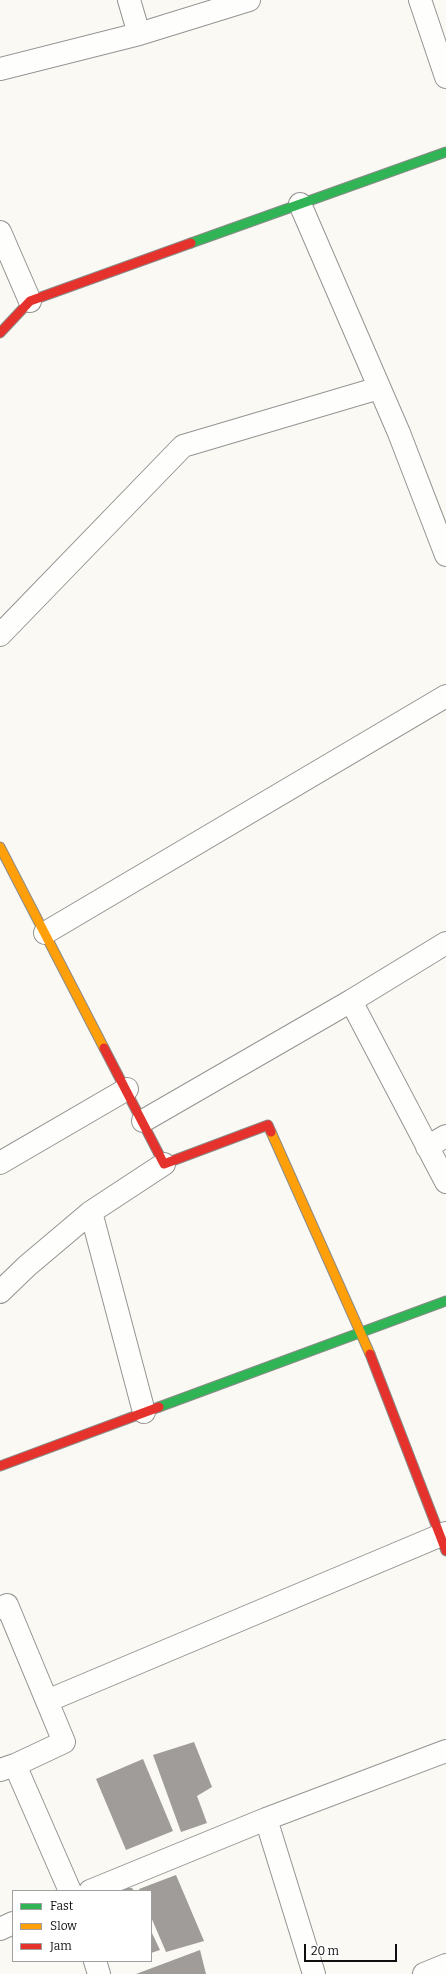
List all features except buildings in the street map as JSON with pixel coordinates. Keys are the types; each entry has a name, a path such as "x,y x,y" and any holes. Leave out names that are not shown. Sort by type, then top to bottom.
{"street":[{"path":"129,0 139,34"},
{"path":"0,69 139,34 248,0"},
{"path":"420,0 446,77"},
{"path":"0,333 30,301 446,152"},
{"path":"300,204 379,388 446,555"},
{"path":"0,232 30,301"},
{"path":"0,635 183,446 379,388"},
{"path":"45,933 446,696"},
{"path":"0,847 127,1089 164,1164"},
{"path":"143,1121 350,1001 446,943"},
{"path":"350,1001 446,1182"},
{"path":"0,1163 127,1089"},
{"path":"0,1292 27,1266 91,1212 164,1164 268,1125 362,1333 444,1540 47,1701"},
{"path":"428,1147 446,1136"},
{"path":"91,1212 144,1412"},
{"path":"0,1466 446,1301"},
{"path":"0,1608 7,1605 64,1742 7,1767 69,1890"},
{"path":"92,1890 266,1819 446,1751"},
{"path":"266,1819 314,1974"},
{"path":"0,1929 12,1923"},
{"path":"95,1962 99,1974"},
{"path":"424,1974 446,1965"}],"traffic: fast":[{"path":"191,243 446,152"},
{"path":"159,1407 446,1301"}],"traffic: slow":[{"path":"0,847 104,1048"},
{"path":"271,1132 370,1354"}],"traffic: jam":[{"path":"0,333 30,301 191,243"},
{"path":"104,1048 164,1164 268,1125 271,1132"},
{"path":"370,1354 446,1551"},
{"path":"0,1466 159,1407"}]}
